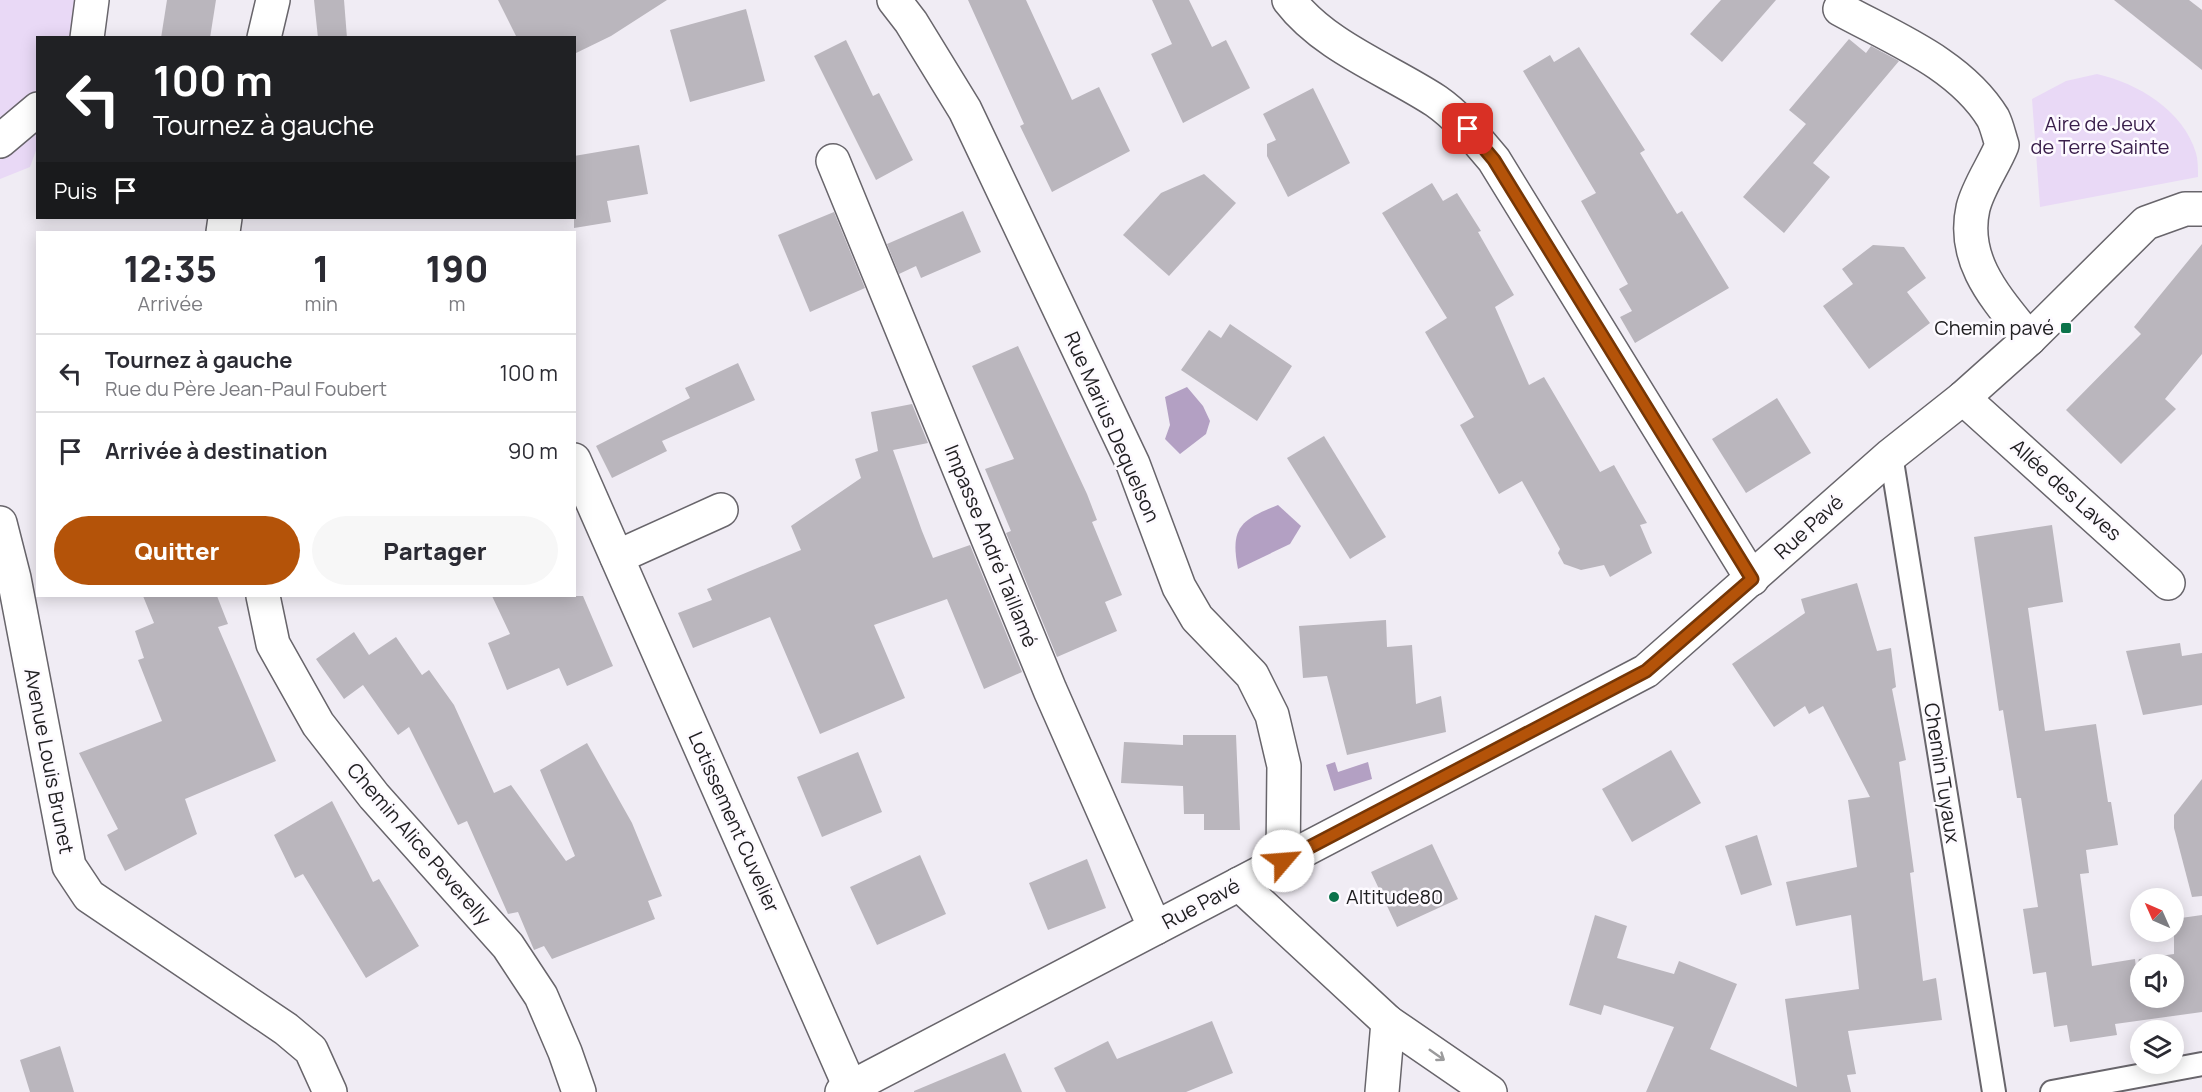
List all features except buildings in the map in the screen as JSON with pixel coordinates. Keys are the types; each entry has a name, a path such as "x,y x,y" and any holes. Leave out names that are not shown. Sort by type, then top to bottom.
{"street":[{"path":"87,36 92,0"},
{"path":"264,36 273,0"},
{"name":"Rue Marius Dequelson","path":"894,0 911,22 965,110 1133,464 1179,587 1197,618 1252,675 1272,715 1284,766 1283,861"},
{"path":"1289,0 1313,27 1438,103 1468,129 1494,160 1752,579"},
{"path":"1840,9 1949,72 1974,93 1994,120 2002,145 1974,206 1969,239 1980,271 2001,305 2029,339"},
{"path":"0,141 36,111"},
{"name":"Impasse André Taillamé","path":"833,161 1050,690 1155,928"},
{"name":"Rue Pavé","path":"846,1090 1646,671 1891,455 1963,398 2029,339 2146,223 2185,209 2202,209"},
{"name":"Allée des Laves","path":"1963,398 2169,583"},
{"name":"Lotissement Cuvelier","path":"576,465 846,1090"},
{"path":"617,557 721,510"},
{"name":"Avenue Louis Brunet","path":"0,523 14,578 69,866 89,896 286,1029 311,1050 324,1074 330,1092"},
{"name":"Chemin Alice Peverelly","path":"263,597 273,644 318,724 374,796 508,946 541,996 566,1052 579,1092"},
{"path":"1239,884 1389,1022 1490,1092"},
{"path":"1382,1092 1389,1022"}],"lane":[{"name":"Chemin Tuyaux","path":"1891,455 1994,1092"},
{"path":"2052,1092 2202,1064"}],"green space":[{"path":"0,0 95,0 80,36 36,36 36,151 30,167 0,179"},
{"name":"Aire de Jeux de Terre Sainte","path":"2097,74 2128,84 2170,111 2190,138 2197,156 2198,177 2040,207 2032,99 2066,81"}],"shaded area":[{"path":"1187,387 1203,406 1210,421 1206,434 1180,454 1165,439 1170,425 1165,397"},
{"path":"1278,505 1301,526 1290,544 1238,569 1236,544 1241,527 1255,516"},
{"path":"1335,762 1338,772 1368,762 1372,779 1334,791 1326,765"}],"place":[{"name":"Chemin pavé","path":"2066,328"},
{"name":"Altitude80","path":"1334,897"}],"route":[{"path":"1283,861 1646,671 1752,579 1494,160 1468,129"}]}
